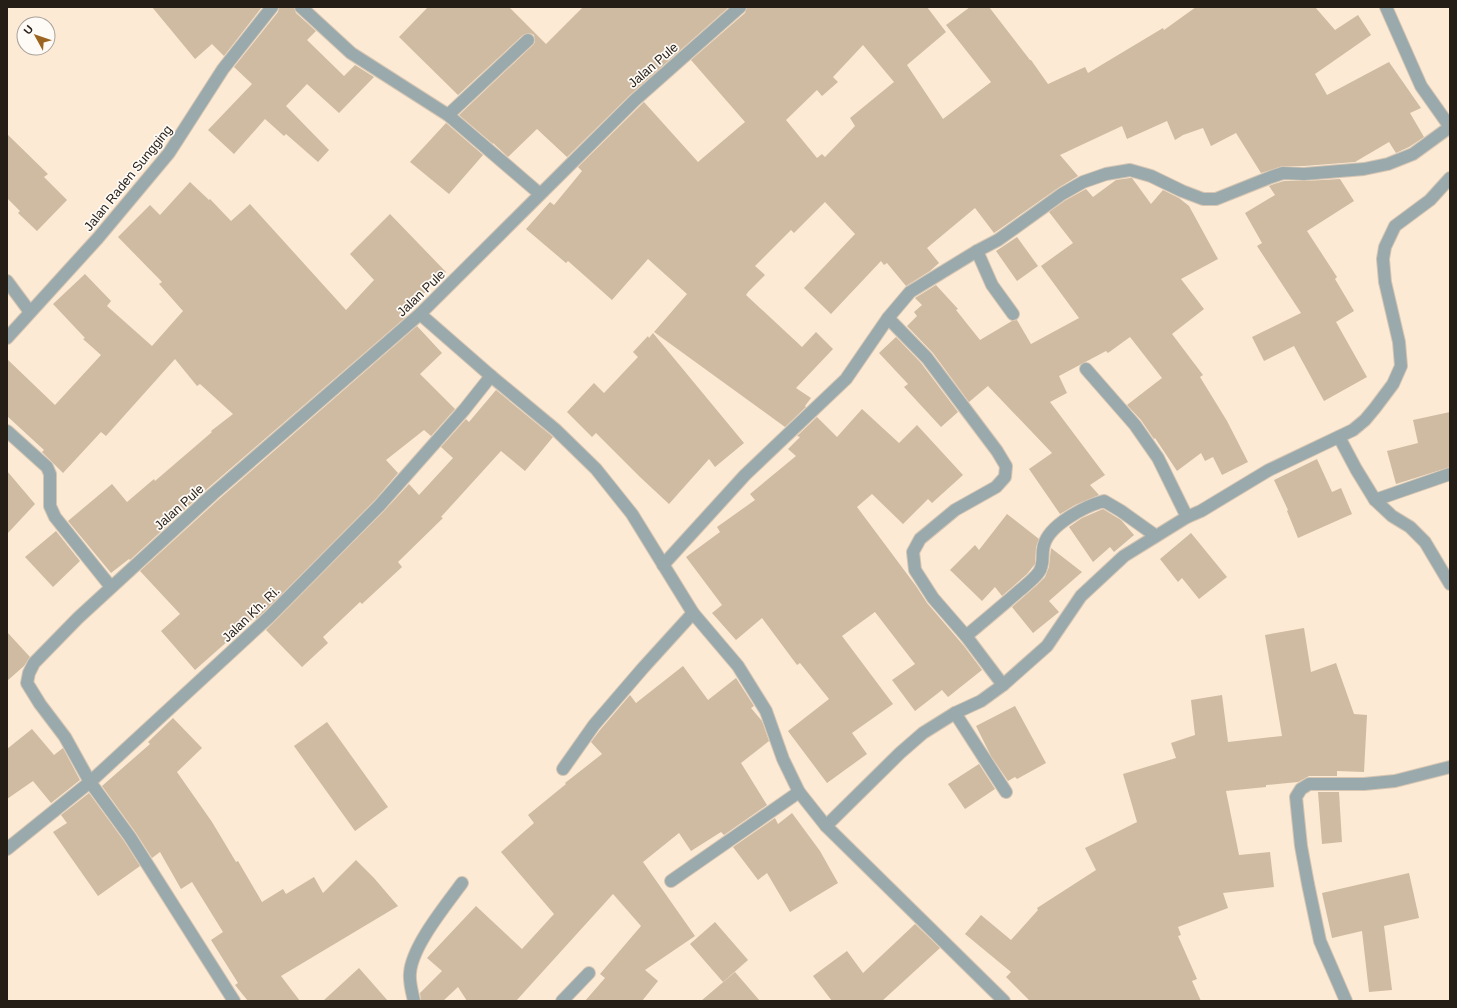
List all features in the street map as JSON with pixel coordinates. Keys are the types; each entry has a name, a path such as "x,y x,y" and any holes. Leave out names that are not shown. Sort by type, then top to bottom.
{"street":[{"name":"Jalan Raden Sungging","path":"7,338 98,238 169,153 223,69 272,7"},
{"path":"301,7 351,53 448,115 540,194"},
{"name":"Jalan Pule","path":"90,782 65,737 40,704 27,683 29,673 34,663 78,618 213,494 420,314 635,100 740,7"},
{"path":"663,565 745,474 846,379 888,318 910,292 998,240 1062,194 1083,182 1106,174 1130,170 1151,176 1203,199 1216,199 1283,173 1332,172 1364,169 1388,164 1413,154 1450,127 1421,86 1386,7"},
{"path":"448,115 528,40"},
{"path":"826,826 900,753 923,733 955,713 980,701 1003,685 1047,646 1081,596 1124,556 1268,470 1353,430 1375,408 1393,384 1401,366 1399,342 1385,282 1383,259 1385,247 1395,226 1430,200 1450,178"},
{"path":"977,252 992,285 1013,314"},
{"path":"7,281 30,312"},
{"path":"420,314 556,430 596,469 632,514 693,613 738,666 766,711 784,759 799,792 826,826 1004,1001"},
{"path":"888,318 927,358 997,450 1006,466 1005,477 996,487 955,510 920,539 913,552 915,570 933,598 966,636 1003,685"},
{"path":"1086,369 1135,425 1158,458 1187,517"},
{"name":"Jalan Kh. Ri.","path":"7,849 90,782 280,606 379,506 464,410 491,376"},
{"path":"7,431 47,467 50,474 50,506 55,517 111,587"},
{"path":"1339,437 1375,500 1392,516 1410,527 1425,542 1450,584"},
{"path":"1375,500 1450,474"},
{"path":"966,636 1032,580 1039,571 1043,562 1044,544 1049,536 1061,524 1081,510 1104,501 1156,536"},
{"path":"563,769 594,725 693,613"},
{"path":"955,713 1006,792"},
{"path":"1346,1001 1320,941 1306,876 1296,797 1301,789 1309,784 1364,784 1387,782 1450,767"},
{"path":"90,782 130,837 234,1001"},
{"path":"671,881 799,792"},
{"path":"414,1001 410,973 416,953 433,924 462,883"},
{"path":"562,1001 588,973"}],"building":[{"path":"152,7 262,7 224,56 212,44 195,59"},
{"path":"279,7 294,7 296,13 316,31 307,40 344,76 355,65 374,77 339,113 307,84 286,106 329,150 318,162 286,134 284,136 265,119 234,154 208,130 252,84 234,67 278,12"},
{"path":"428,7 509,7 546,44 583,7 729,7 630,95 567,157 537,129 508,157 459,115 533,45 535,42 534,35 530,33 523,35 458,95 399,37"},
{"path":"747,7 927,7 946,32 907,65 943,119 991,82 946,25 970,7 989,7 1048,84 1085,67 1088,73 1163,28 1164,30 1196,7 1315,7 1335,30 1358,15 1371,35 1315,74 1327,95 1389,62 1421,108 1410,113 1424,137 1409,147 1396,153 1389,142 1355,162 1283,166 1261,173 1236,133 1211,146 1203,128 1183,135 1175,140 1167,121 1127,139 1122,126 1060,155 1078,176 1058,188 994,233 975,208 927,248 939,263 930,271 906,286 887,263 884,265 881,261 831,314 804,288 855,234 825,202 794,233 791,230 755,266 765,275 746,295 802,347 816,332 833,349 796,388 811,398 805,406 806,407 785,427 654,332 687,294 648,259 612,300 568,261 566,263 526,229 550,202 554,205 582,171 578,167 644,102 698,162 745,122 691,60 745,13","holes":["863,45 894,82 850,118 855,126 825,157 822,154 817,158 786,120 817,90 822,96 838,82 833,77"]},
{"path":"446,123 483,155 449,194 410,162"},
{"path":"7,134 48,174 44,177 67,200 37,231 18,213 20,211 7,198"},
{"path":"1132,178 1151,204 1163,190 1179,198 1189,206 1218,259 1181,279 1204,309 1172,334 1203,375 1200,377 1227,421 1248,462 1222,475 1213,457 1205,461 1201,453 1177,471 1155,438 1154,439 1141,420 1127,405 1162,378 1130,337 1108,353 1106,351 1059,376 1067,393 1050,402 1105,475 1090,485 1099,495 1075,505 1060,514 1029,469 1052,453 988,386 969,402 933,353 907,326 917,316 914,312 922,305 915,298 936,285 958,309 956,310 980,340 1012,321 1017,320 1031,344 1079,318 1041,266 1073,243 1049,212 1066,200 1086,189 1093,197 1116,180"},
{"path":"1340,179 1354,201 1307,231 1337,277 1335,279 1354,311 1336,322 1367,377 1324,401 1294,346 1264,361 1252,337 1301,313 1257,246 1262,243 1245,213 1275,195 1269,186 1274,184 1284,181"},
{"path":"190,182 209,200 210,199 231,221 250,204 346,310 374,280 350,254 390,214 446,272 404,313 407,316 208,488 130,560 129,559 111,573 68,521 112,484 127,502 154,479 155,481 212,432 211,431 233,414 200,384 197,386 175,359 106,436 101,432 63,473 42,452 44,450 7,416 7,359 55,405 101,355 83,339 85,338 53,304 85,274 111,301 107,306 152,346 183,311 159,284 162,282 118,237 150,205 160,215"},
{"path":"1017,237 1038,266 1017,281 996,251"},
{"path":"417,326 442,353 420,374 455,409 431,436 424,430 386,460 398,473 374,501 264,612 256,619 255,617 195,670 161,631 180,614 140,571 218,500"},
{"path":"653,333 744,443 715,467 709,459 669,504 596,433 592,437 567,412 594,383 604,393 638,357 633,352 648,336 649,338"},
{"path":"896,337 921,363 958,412 941,427 904,387 908,384 879,353"},
{"path":"496,390 553,437 525,471 501,451 441,517 443,518 398,562 402,567 362,604 360,602 323,637 328,643 302,667 266,630 409,484 419,495 453,458 441,447 466,419 469,422"},
{"path":"862,409 899,443 917,425 963,475 932,503 928,499 903,524 872,494 857,507 927,603 964,646 982,670 948,697 942,690 915,711 892,680 915,664 875,612 842,636 893,704 852,733 867,754 827,783 788,731 829,699 800,663 797,665 762,618 736,640 712,613 722,605 686,557 720,532 717,527 755,500 750,494 796,456 788,449 800,437 797,436 817,417 837,437"},
{"path":"1450,412 1450,467 1396,484 1387,451 1418,443 1413,420"},
{"path":"1317,459 1332,492 1341,488 1352,514 1298,538 1287,511 1288,510 1274,480"},
{"path":"7,471 35,504 7,534"},
{"path":"1103,509 1121,520 1134,535 1114,552 1110,547 1093,562 1069,527 1082,518"},
{"path":"1007,514 1039,539 1036,547 1035,564 1027,574 1002,596 995,587 982,601 950,570 975,545 979,550"},
{"path":"56,531 80,561 53,587 25,557"},
{"path":"1191,533 1227,577 1199,599 1182,578 1178,582 1160,559"},
{"path":"1051,548 1082,572 1049,601 1059,612 1033,633 1012,607 1045,577 1049,567"},
{"path":"1304,628 1311,672 1336,663 1354,714 1367,715 1364,772 1337,771 1337,776 1309,776 1298,782 1226,791 1239,855 1270,852 1274,887 1223,893 1228,908 1178,927 1181,935 1178,936 1197,979 1192,981 1201,1001 1030,1001 1006,977 1011,972 965,934 981,915 1011,940 1038,910 1037,908 1096,870 1085,848 1137,822 1123,774 1176,758 1171,743 1195,735 1191,700 1222,695 1228,742 1282,736 1265,635"},
{"path":"7,632 30,657 24,666 7,681"},
{"path":"683,666 708,700 736,678 754,706 751,708 762,721 769,741 741,763 767,805 724,835 721,832 691,851 679,833 643,862 695,936 645,970 658,981 642,1001 585,1001 605,978 600,974 641,926 613,894 516,1001 467,1001 458,987 443,1001 421,1001 420,993 442,971 427,958 476,906 522,949 554,914 501,852 534,823 528,815 602,754 591,742 630,695 636,703"},
{"path":"1015,706 1046,763 1017,779 1015,777 1008,781 991,756 976,726"},
{"path":"173,718 202,748 177,772 212,822 236,862 238,861 262,902 283,889 286,894 314,877 323,893 356,860 398,906 281,976 300,1001 248,1001 235,985 238,983 211,940 223,932 192,882 181,889 160,852 152,858 102,786 150,744 148,742"},
{"path":"327,722 388,807 355,831 294,746"},
{"path":"32,729 54,755 63,748 80,780 51,803 33,781 7,799 7,749"},
{"path":"979,764 995,789 965,809 948,784"},
{"path":"1318,792 1339,792 1342,842 1322,844"},
{"path":"89,793 124,841 140,866 98,896 53,832 67,823 61,815"},
{"path":"792,813 820,851 838,883 790,912 767,873 758,880 733,847 775,818 778,824"},
{"path":"1409,873 1419,918 1384,926 1392,990 1369,992 1362,931 1332,938 1322,893"},
{"path":"715,922 748,960 723,982 690,944"},
{"path":"915,924 940,948 882,1001 832,1001 813,976 847,951 863,973"},
{"path":"359,968 388,1001 323,1001"},
{"path":"735,972 760,1001 701,1001"}]}
